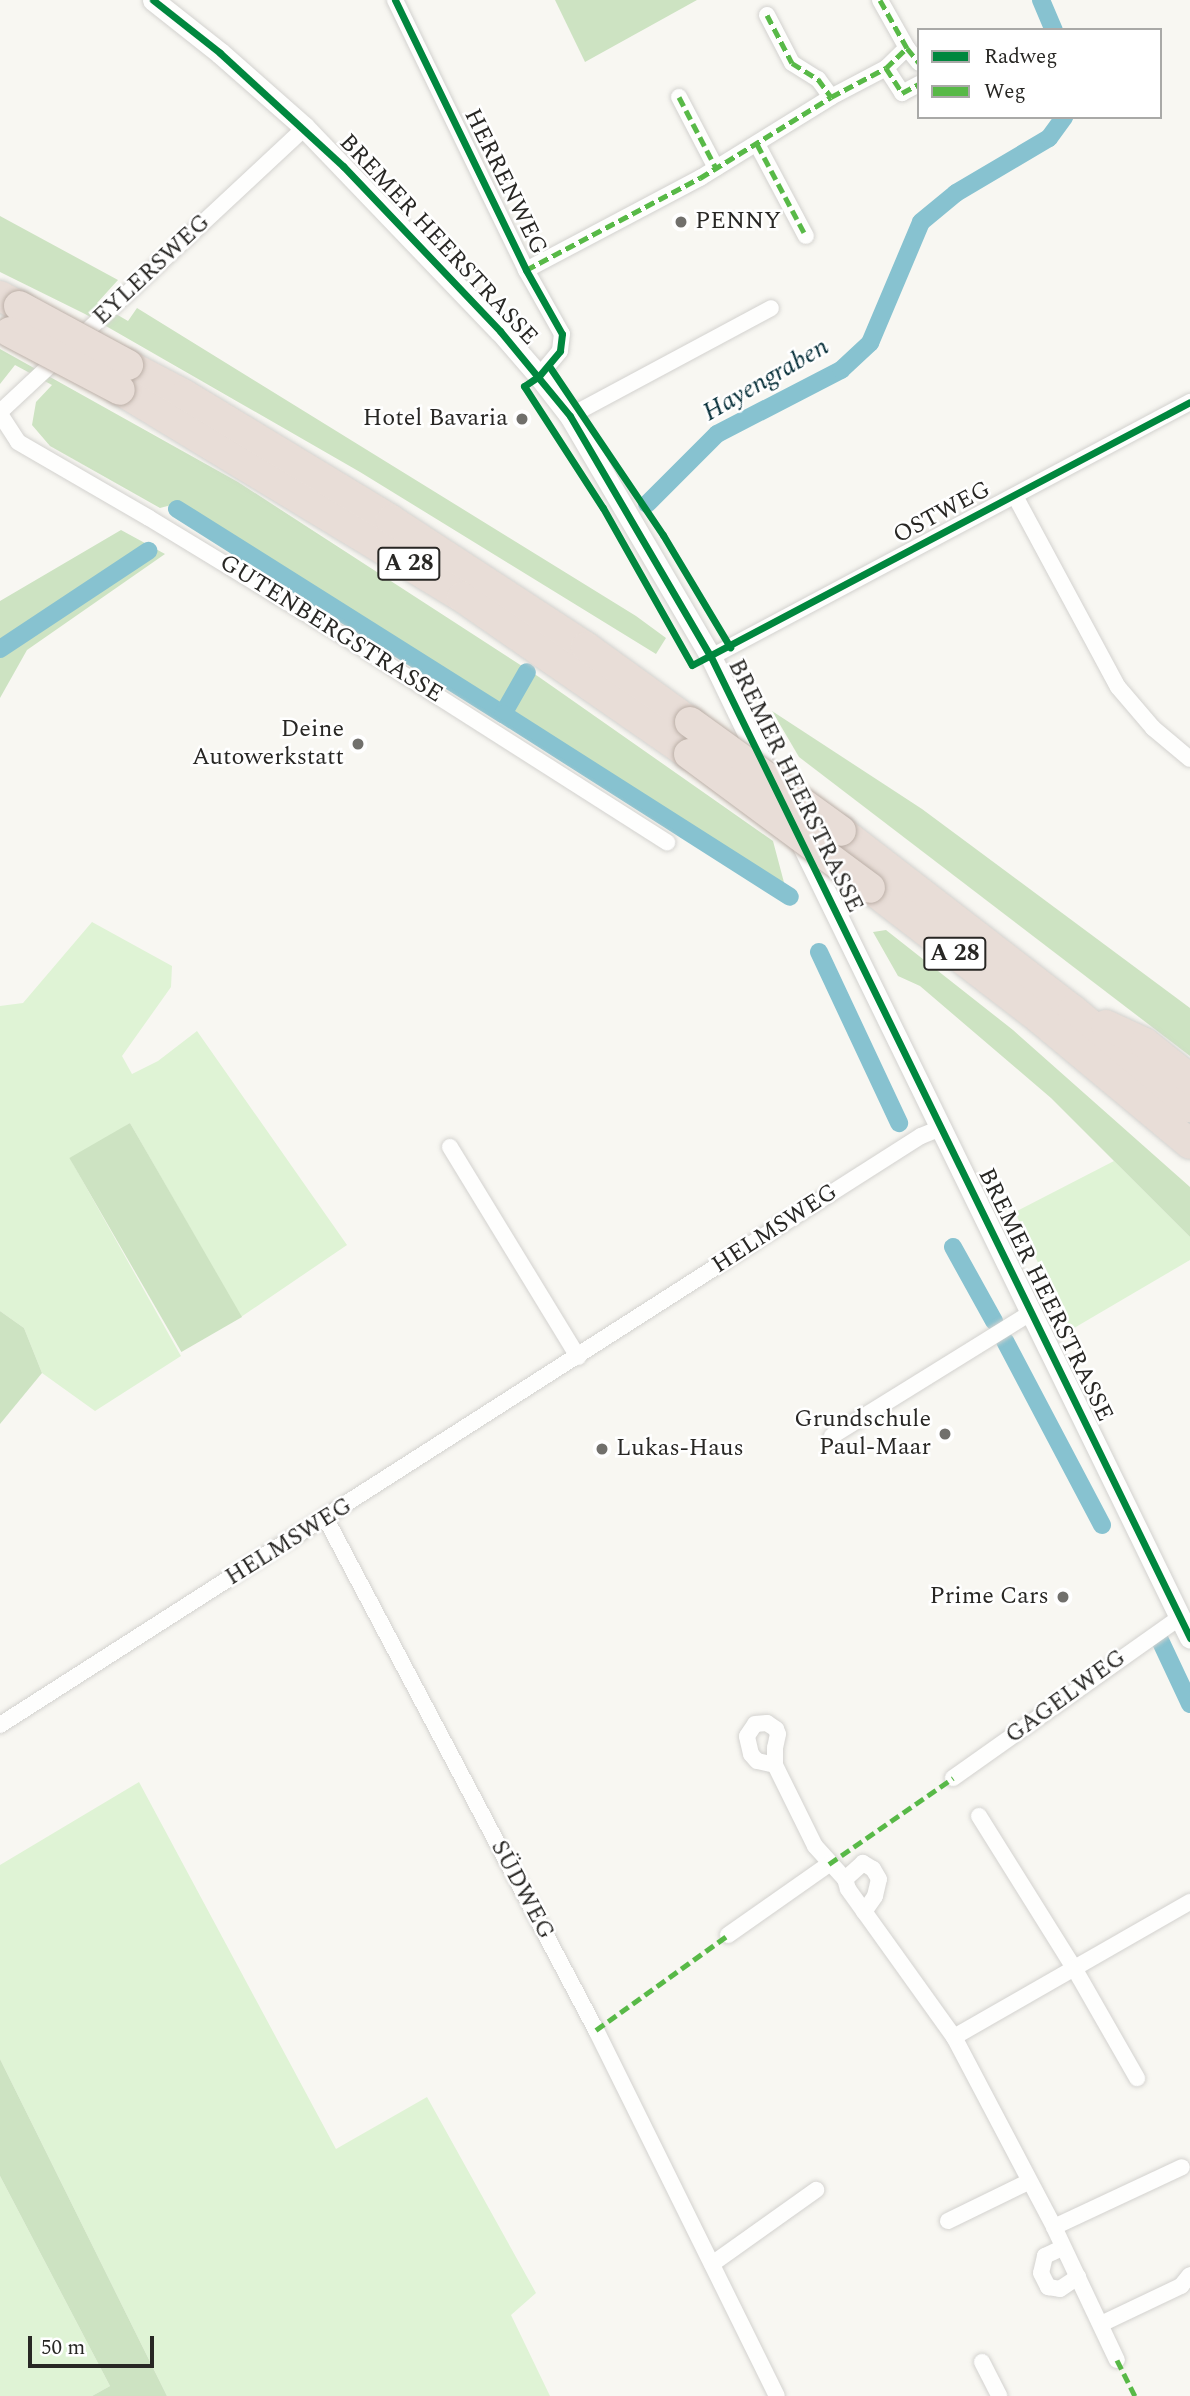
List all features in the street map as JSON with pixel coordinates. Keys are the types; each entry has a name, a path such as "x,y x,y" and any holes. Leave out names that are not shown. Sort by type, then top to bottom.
{"highway":[{"name":"A 28","path":"7,315 124,378 462,597 689,754 870,888 1040,1019 1190,1144"},
{"name":"A 28","path":"124,378 196,401 391,520 586,647 841,831 1073,1010 1190,1107"},
{"path":"1073,1010 1145,1043 1190,1079"}],"street":[{"name":"BREMER HEERSTRASSE","path":"153,0 220,53 304,128 500,331 570,416 710,657 1190,1638"},
{"name":"HERRENWEG","path":"395,0 526,270 562,334 560,351 539,376"},
{"path":"880,0 917,61"},
{"path":"767,15 792,63 818,79 831,97"},
{"path":"526,270 625,220 716,168 831,97 886,68 907,48"},
{"path":"886,68 902,93 917,85"},
{"path":"679,97 716,168"},
{"name":"EYLERSWEG","path":"0,413 304,128"},
{"path":"757,144 806,236"},
{"path":"570,416 771,308"},
{"name":"OSTWEG","path":"710,657 1190,402"},
{"name":"GUTENBERGSTRASSE","path":"0,413 18,442 149,517 340,634 667,842"},
{"path":"1015,496 1118,687 1153,728 1190,759"},
{"name":"HELMSWEG","path":"0,1725 326,1519 753,1242 921,1136 940,1128"},
{"path":"450,1147 578,1357"},
{"path":"832,1436 1031,1312"},
{"name":"SÜDWEG","path":"326,1519 596,2030 777,2396"},
{"name":"GAGELWEG","path":"953,1777 1180,1617"},
{"path":"775,1765 815,1846 845,1879 848,1889 954,2037 1054,2227 1117,2360"},
{"path":"979,1816 1074,1968 1137,2078"},
{"path":"845,1879 863,1863 873,1868 879,1879 875,1896 864,1912"},
{"path":"728,1935 829,1864"},
{"path":"954,2037 1190,1902"},
{"path":"1054,2227 1182,2167"},
{"path":"948,2221 1028,2182"},
{"path":"712,2263 816,2190"},
{"path":"1062,2248 1045,2256 1041,2273 1048,2287 1060,2289 1078,2277"},
{"path":"1101,2324 1181,2286 1190,2274"},
{"path":"982,2362 999,2396"}],"green space":[{"path":"555,0 697,0 585,62"},
{"path":"0,216 118,280 97,303 128,321 137,308 636,616 666,638 656,654 360,472 85,314 0,272"},
{"path":"0,349 238,482 539,677 773,841 786,890 179,503 160,508 50,446 32,425 36,402 52,385 15,365 0,384"},
{"path":"121,530 165,554 27,650 0,698 0,601"},
{"path":"772,711 922,809 1190,1008 1190,1056 799,757"},
{"path":"92,922 172,966 171,987 122,1056 132,1074 158,1061 197,1031 347,1245 241,1317 130,1123 72,1162 181,1356 95,1411 42,1373 24,1328 0,1311 0,1006 23,1003"},
{"path":"886,930 1013,1030 1190,1187 1190,1237 1051,1098 920,986 898,976 873,932"},
{"path":"130,1123 242,1317 181,1352 69,1158"},
{"path":"1114,1161 1190,1237 1190,1260 1069,1331 1015,1212"},
{"path":"0,1311 24,1328 42,1373 0,1424"},
{"path":"139,1782 336,2149 427,2097 536,2293 511,2315 550,2396 167,2396 0,2059 0,1865"},
{"path":"0,2059 167,2396 92,2396 110,2386 0,2176"},
{"path":"0,2176 110,2386 92,2396 0,2396"}],"waterway":[{"name":"Hayengraben","path":"1041,0 1053,28"},
{"name":"Hayengraben","path":"647,504 717,434 841,370 870,343 921,222 956,193 1049,138 1063,119"},
{"name":"Hayengraben","path":"177,509 503,714 527,672"},
{"name":"Hayengraben","path":"0,649 148,551"},
{"path":"503,714 790,897"},
{"path":"819,952 899,1123"},
{"path":"953,1247 994,1321"},
{"path":"1005,1341 1102,1525"},
{"path":"1159,1638 1190,1704"}],"marked path":[{"path":"526,270 700,178 831,97 886,68 907,48 880,0"},
{"path":"767,15 792,63 818,79 831,97"},
{"path":"907,48 917,60"},
{"path":"886,68 902,93 917,85"},
{"path":"679,97 716,168"},
{"path":"757,144 806,236"},
{"path":"829,1864 953,1778"},
{"path":"596,2030 728,1935"},
{"path":"1117,2360 1135,2396"}],"cycle path":[{"path":"153,0 220,53 343,166 500,331 570,416 711,657 1190,1638"},
{"path":"395,0 526,270 562,334 560,351 539,376 524,386 603,508 692,665 1190,402"},
{"path":"549,366 663,535 730,647"}],"place":[{"name":"PENNY","path":"681,222"},
{"name":"Hotel Bavaria","path":"522,419"},
{"name":"Deine Autowerkstatt","path":"358,744"},
{"name":"Grundschule Paul-Maar","path":"945,1434"},
{"name":"Lukas-Haus","path":"602,1449"},
{"name":"Prime Cars","path":"1063,1597"}]}
